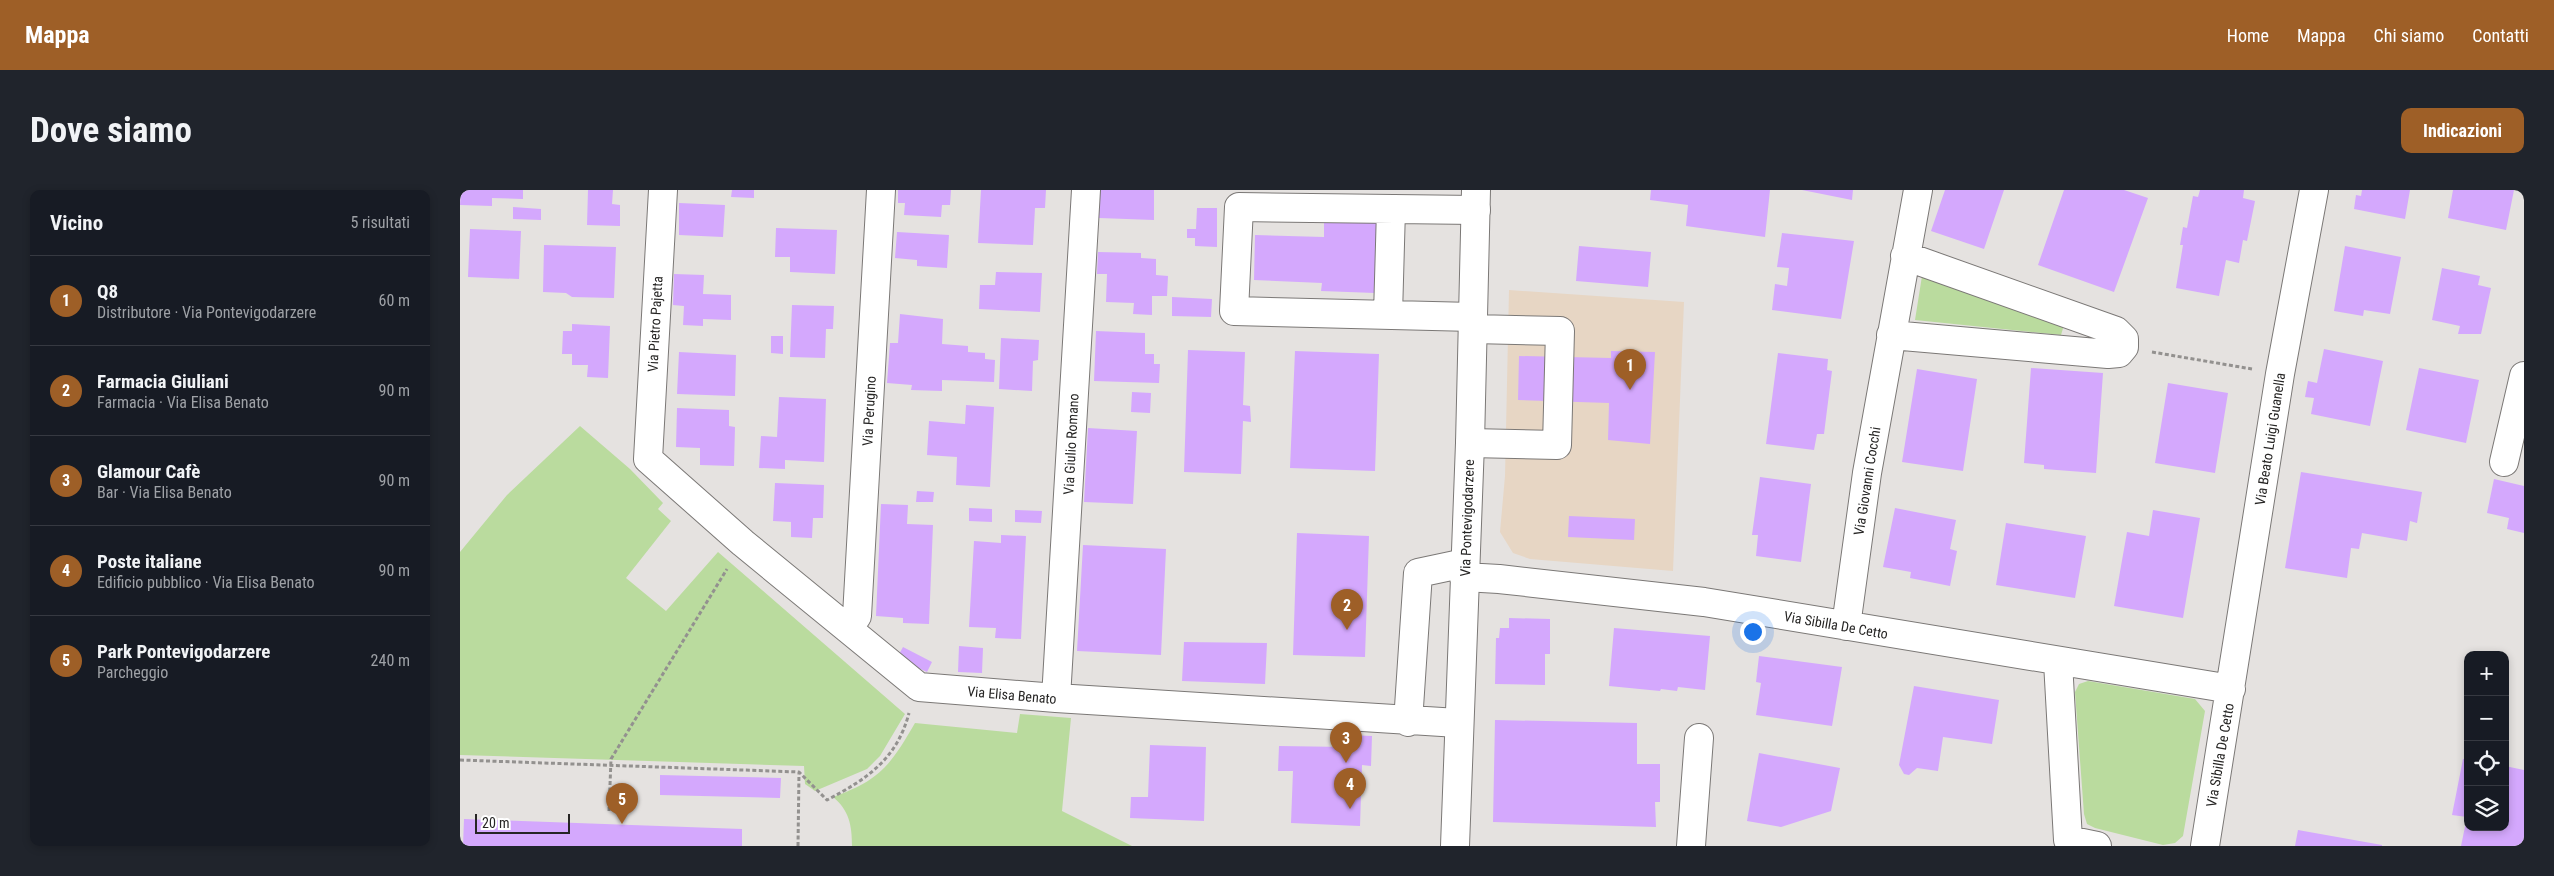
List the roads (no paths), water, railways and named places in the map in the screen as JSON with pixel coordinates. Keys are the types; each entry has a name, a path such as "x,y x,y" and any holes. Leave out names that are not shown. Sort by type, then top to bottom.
{"street":[{"name":"Via Pietro Pajetta","path":"663,190 648,459 743,543 848,629"},
{"name":"Via Perugino","path":"848,629 857,616 881,190"},
{"name":"Via Giulio Romano","path":"1056,698 1086,190"},
{"name":"Via Giovanni Cocchi","path":"1846,626 1867,473 1890,335 1918,190"},
{"name":"Via Beato Luigi Guanella","path":"2232,689 2280,374 2314,190"},
{"path":"1470,443 1557,445 1560,331 1388,315 1234,311 1239,207 1391,209 1476,200"},
{"name":"Via Pontevigodarzere","path":"1455,846 1458,723 1470,443 1476,200"},
{"path":"1388,315 1391,209"},
{"path":"1890,335 2108,354 2119,353 2124,347 2124,339 2116,331 1905,256"},
{"path":"2504,462 2524,376"},
{"name":"Via Sibilla De Cetto","path":"1408,722 1418,573 1465,570 1499,579 1704,602 2058,662 2232,689 2205,846"},
{"name":"Via Elisa Benato","path":"848,629 919,687 1408,722 1458,723"},
{"path":"2058,662 2068,840 2097,846"},
{"path":"1691,846 1699,738"}],"place":[{"name":"Q8","path":"1630,390"},
{"name":"Farmacia Giuliani","path":"1347,630"},
{"name":"Glamour Cafè","path":"1346,763"},
{"name":"Poste italiane","path":"1350,809"},
{"name":"Park Pontevigodarzere","path":"622,824"}]}
